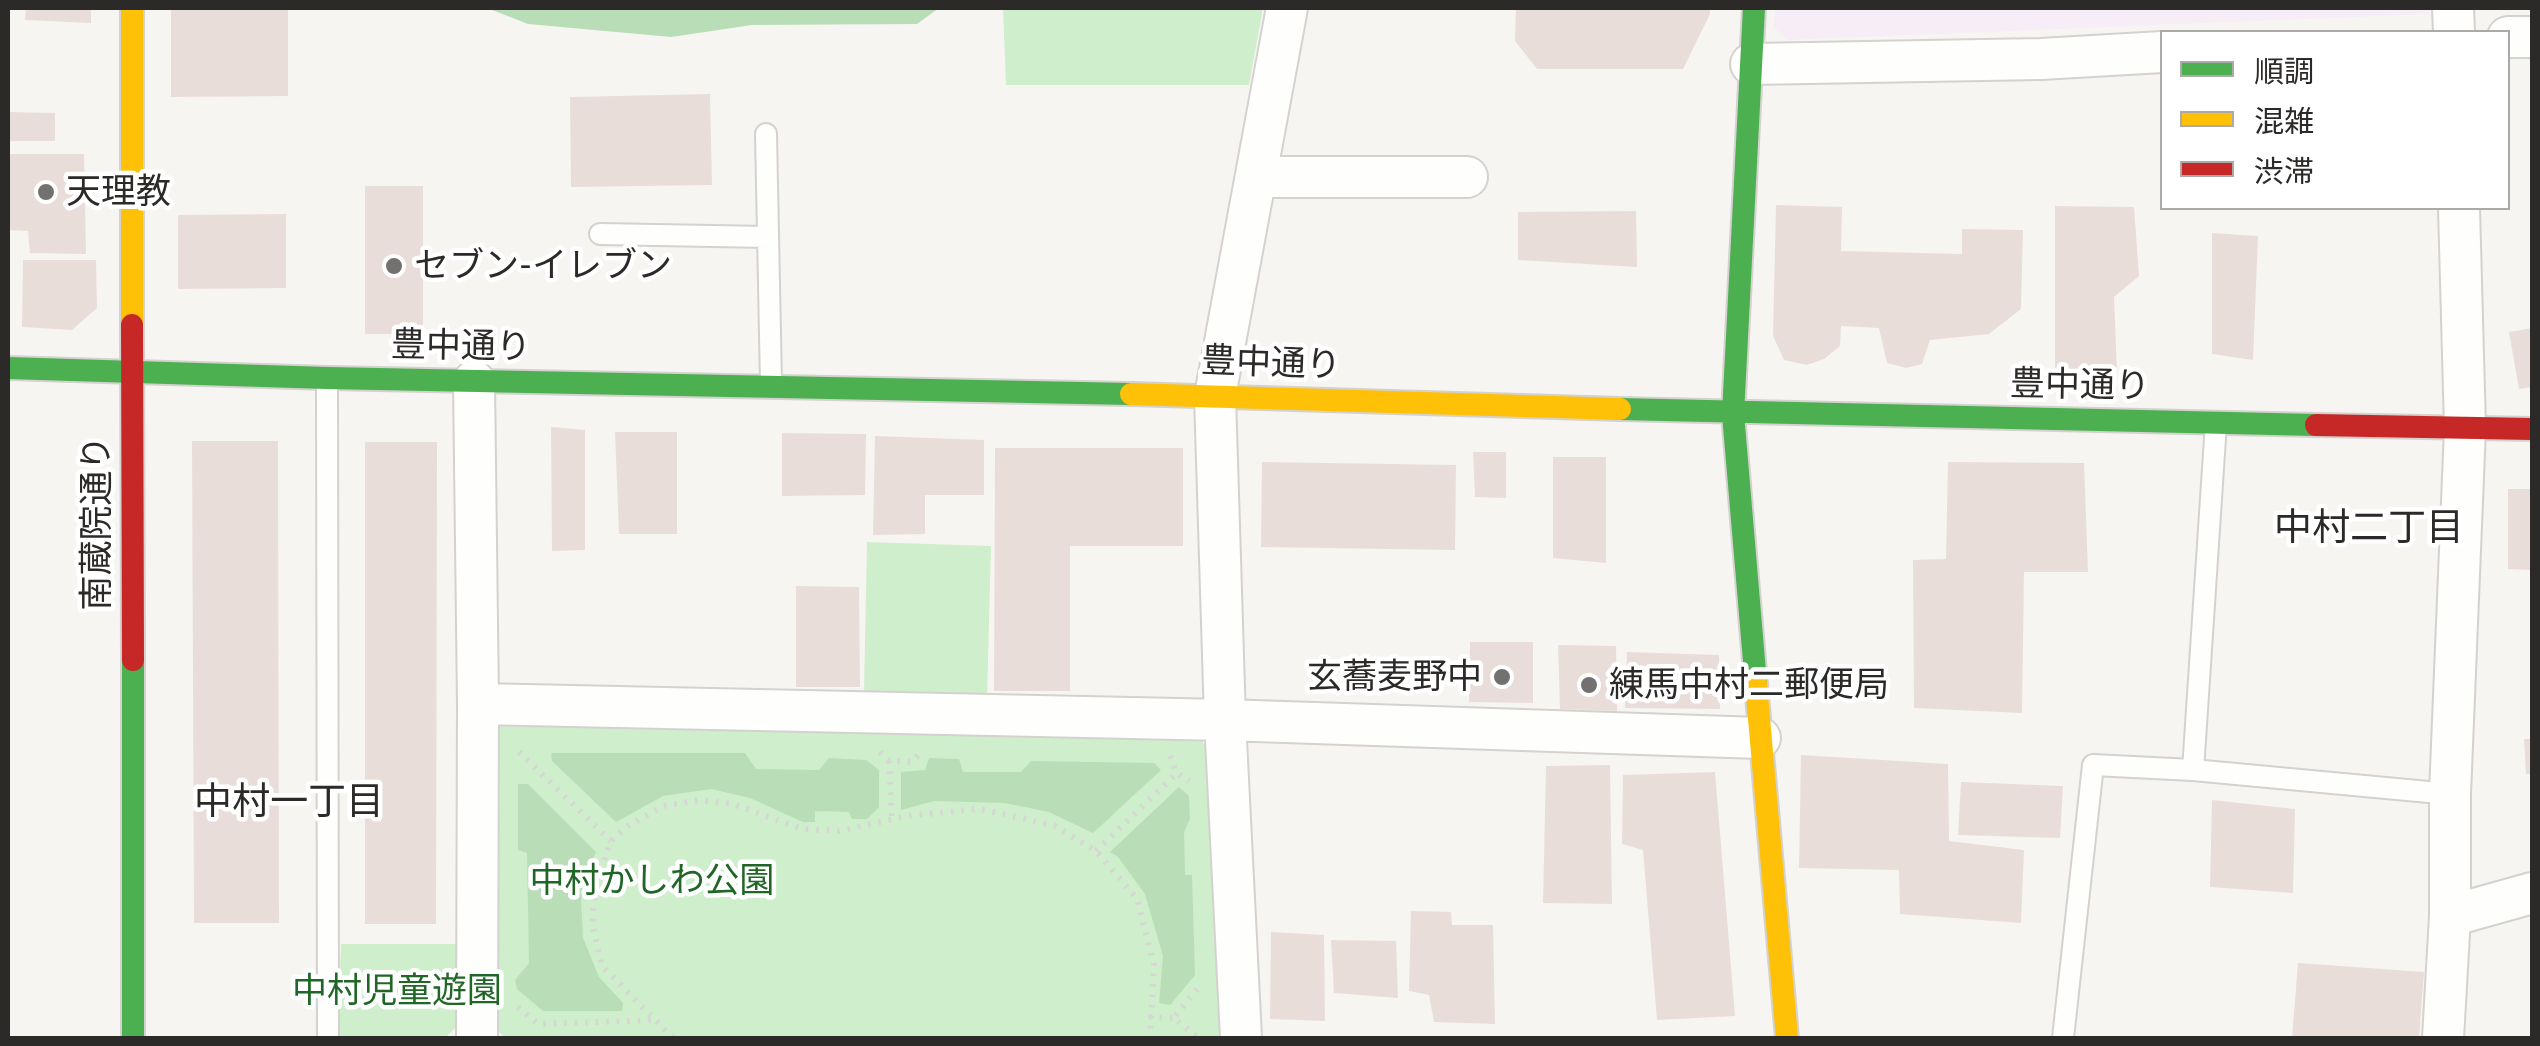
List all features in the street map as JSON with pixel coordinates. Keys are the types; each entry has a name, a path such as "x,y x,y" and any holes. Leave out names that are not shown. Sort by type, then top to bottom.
{"street":[{"name":"南蔵院通り","path":"132,8 134,1038"},
{"path":"1241,1038 1225,720 1215,396 1287,8"},
{"path":"1754,8 1734,414 1787,1038"},
{"path":"1751,64 2041,59 2160,52"},
{"path":"1258,177 1467,176"},
{"path":"2443,1038 2465,428 2458,210"},
{"name":"豊中通り","path":"8,368 1215,396 1734,414 2532,430"},
{"path":"474,381 477,1038"},
{"path":"478,704 1225,720 1760,738"},
{"path":"2450,916 2532,893"}],"lane":[{"path":"766,134 771,387"},
{"path":"600,234 768,237"},
{"path":"327,378 328,1038"},
{"path":"2193,770 2216,422"},
{"path":"2062,1038 2094,766 2193,770 2450,794"}],"path":[{"path":"508,742 611,841"},
{"path":"871,742 889,761 892,820"},
{"path":"889,761 912,762 927,746"},
{"path":"1167,749 1177,773 1202,791"},
{"path":"1096,851 1177,773"},
{"path":"673,1038 602,966 592,922 596,882 611,841 628,826 664,806 699,800 733,804 802,829 838,831 980,809 1056,826 1096,851 1137,900 1154,966 1150,1038"},
{"path":"1174,1018 1205,980"},
{"path":"507,998 538,1024 656,1020"},
{"path":"1149,1017 1174,1018 1200,1038"},
{"path":"538,1024 538,1038"}],"shaded area":[{"path":"1775,8 2429,8 2429,14 1788,40 1774,28"}],"green space":[{"path":"487,8 939,8 917,24 752,25 671,37 528,24"},
{"path":"1003,8 1263,8 1249,85 1006,85"},
{"path":"867,542 991,546 987,697 864,693"},
{"name":"中村かしわ公園","path":"507,721 1197,735 1211,752 1222,1038 506,1038 495,1029 490,734"},
{"path":"551,753 745,753 756,769 819,770 829,758 866,760 879,770 879,807 867,819 852,819 849,812 815,811 815,822 803,822 750,798 711,789 663,796 616,822 552,761"},
{"path":"929,758 959,759 963,772 1021,772 1031,761 1154,763 1161,770 1093,833 1049,812 1005,803 934,801 901,810 901,772 925,770"},
{"path":"518,784 528,784 596,852 584,880 583,938 599,977 623,1003 622,1011 543,1011 517,989 515,980 529,963 527,853 518,850"},
{"path":"1179,787 1189,796 1190,819 1184,832 1185,875 1192,875 1195,975 1170,1005 1159,1003 1163,956 1145,894 1110,852"},
{"name":"中村児童遊園","path":"341,944 456,944 456,1027 445,1038 338,1036"}],"building":[{"path":"26,8 91,8 91,23 25,20"},
{"path":"171,8 288,8 288,96 171,97"},
{"path":"1516,8 1710,8 1710,14 1683,69 1537,69 1515,41"},
{"path":"710,94 712,185 571,187 570,97"},
{"name":"天理教","path":"8,112 55,113 55,141 8,141"},
{"name":"天理教","path":"8,154 84,154 86,254 30,253 28,231 8,230"},
{"path":"365,186 423,186 423,334 365,334"},
{"path":"1776,205 1842,207 1841,251 1962,254 1962,229 2023,230 2021,309 1989,334 1930,340 1922,364 1906,368 1887,363 1879,328 1841,326 1840,346 1824,359 1807,365 1784,360 1773,336"},
{"path":"2055,206 2134,207 2139,276 2114,297 2117,372 2055,370"},
{"path":"1636,211 1637,267 1518,260 1518,212"},
{"path":"286,214 286,288 178,289 178,215"},
{"path":"2212,233 2258,236 2253,360 2212,354"},
{"path":"23,260 96,260 97,308 72,330 22,327"},
{"path":"2532,328 2532,387 2519,389 2509,332"},
{"path":"551,427 585,430 585,550 552,551"},
{"path":"615,432 677,432 677,534 619,534"},
{"path":"782,433 866,434 865,495 782,496"},
{"path":"875,436 984,440 984,495 925,495 925,534 873,535"},
{"path":"192,441 278,441 279,923 194,923"},
{"path":"365,442 437,442 436,924 365,924"},
{"path":"995,448 1183,448 1183,546 1070,546 1070,691 994,691"},
{"path":"1473,452 1506,452 1506,498 1475,497"},
{"path":"1553,457 1606,457 1606,563 1553,558"},
{"path":"1262,462 1456,465 1455,550 1261,547"},
{"path":"1948,462 2084,463 2088,572 2024,572 2022,713 1914,708 1913,560 1946,559"},
{"path":"2508,489 2532,489 2532,570 2508,569"},
{"path":"796,586 859,587 860,687 796,687"},
{"path":"1470,642 1533,642 1533,703 1469,702"},
{"path":"1558,645 1616,646 1617,711 1560,709"},
{"path":"1627,652 1719,655 1720,709 1625,708"},
{"path":"2524,739 2532,739 2532,774 2526,774"},
{"path":"1801,755 1948,764 1949,841 2024,850 2021,923 1900,914 1899,870 1799,868"},
{"path":"1610,765 1612,904 1543,903 1546,766"},
{"path":"1715,772 1735,1016 1657,1020 1643,850 1622,844 1623,775"},
{"path":"1961,782 2063,786 2060,838 1958,835"},
{"path":"2212,800 2295,809 2293,893 2210,887"},
{"path":"1411,911 1451,912 1452,925 1493,925 1495,1024 1434,1022 1429,995 1409,991"},
{"path":"1271,932 1324,935 1325,1021 1270,1019"},
{"path":"1331,940 1396,941 1398,998 1334,993"},
{"path":"2298,963 2424,972 2419,1038 2292,1038"}],"traffic: fast":[{"path":"1754,8 1733,414 1756,684"},
{"path":"8,368 1131,394"},
{"path":"1620,409 2316,425"},
{"path":"133,660 133,1038"}],"traffic: slow":[{"path":"132,8 132,325"},
{"path":"1131,394 1620,409"},
{"path":"1756,684 1787,1038"}],"traffic: jam":[{"path":"132,325 133,660"},
{"path":"2316,425 2532,429"}],"place":[{"name":"天理教","path":"46,192"},
{"name":"セブン-イレブン","path":"394,266"},
{"name":"玄蕎麦野中","path":"1502,677"},
{"name":"練馬中村二郵便局","path":"1589,685"}],"district":[{"name":"中村二丁目","path":"2369,528"},
{"name":"中村一丁目","path":"289,802"}]}
